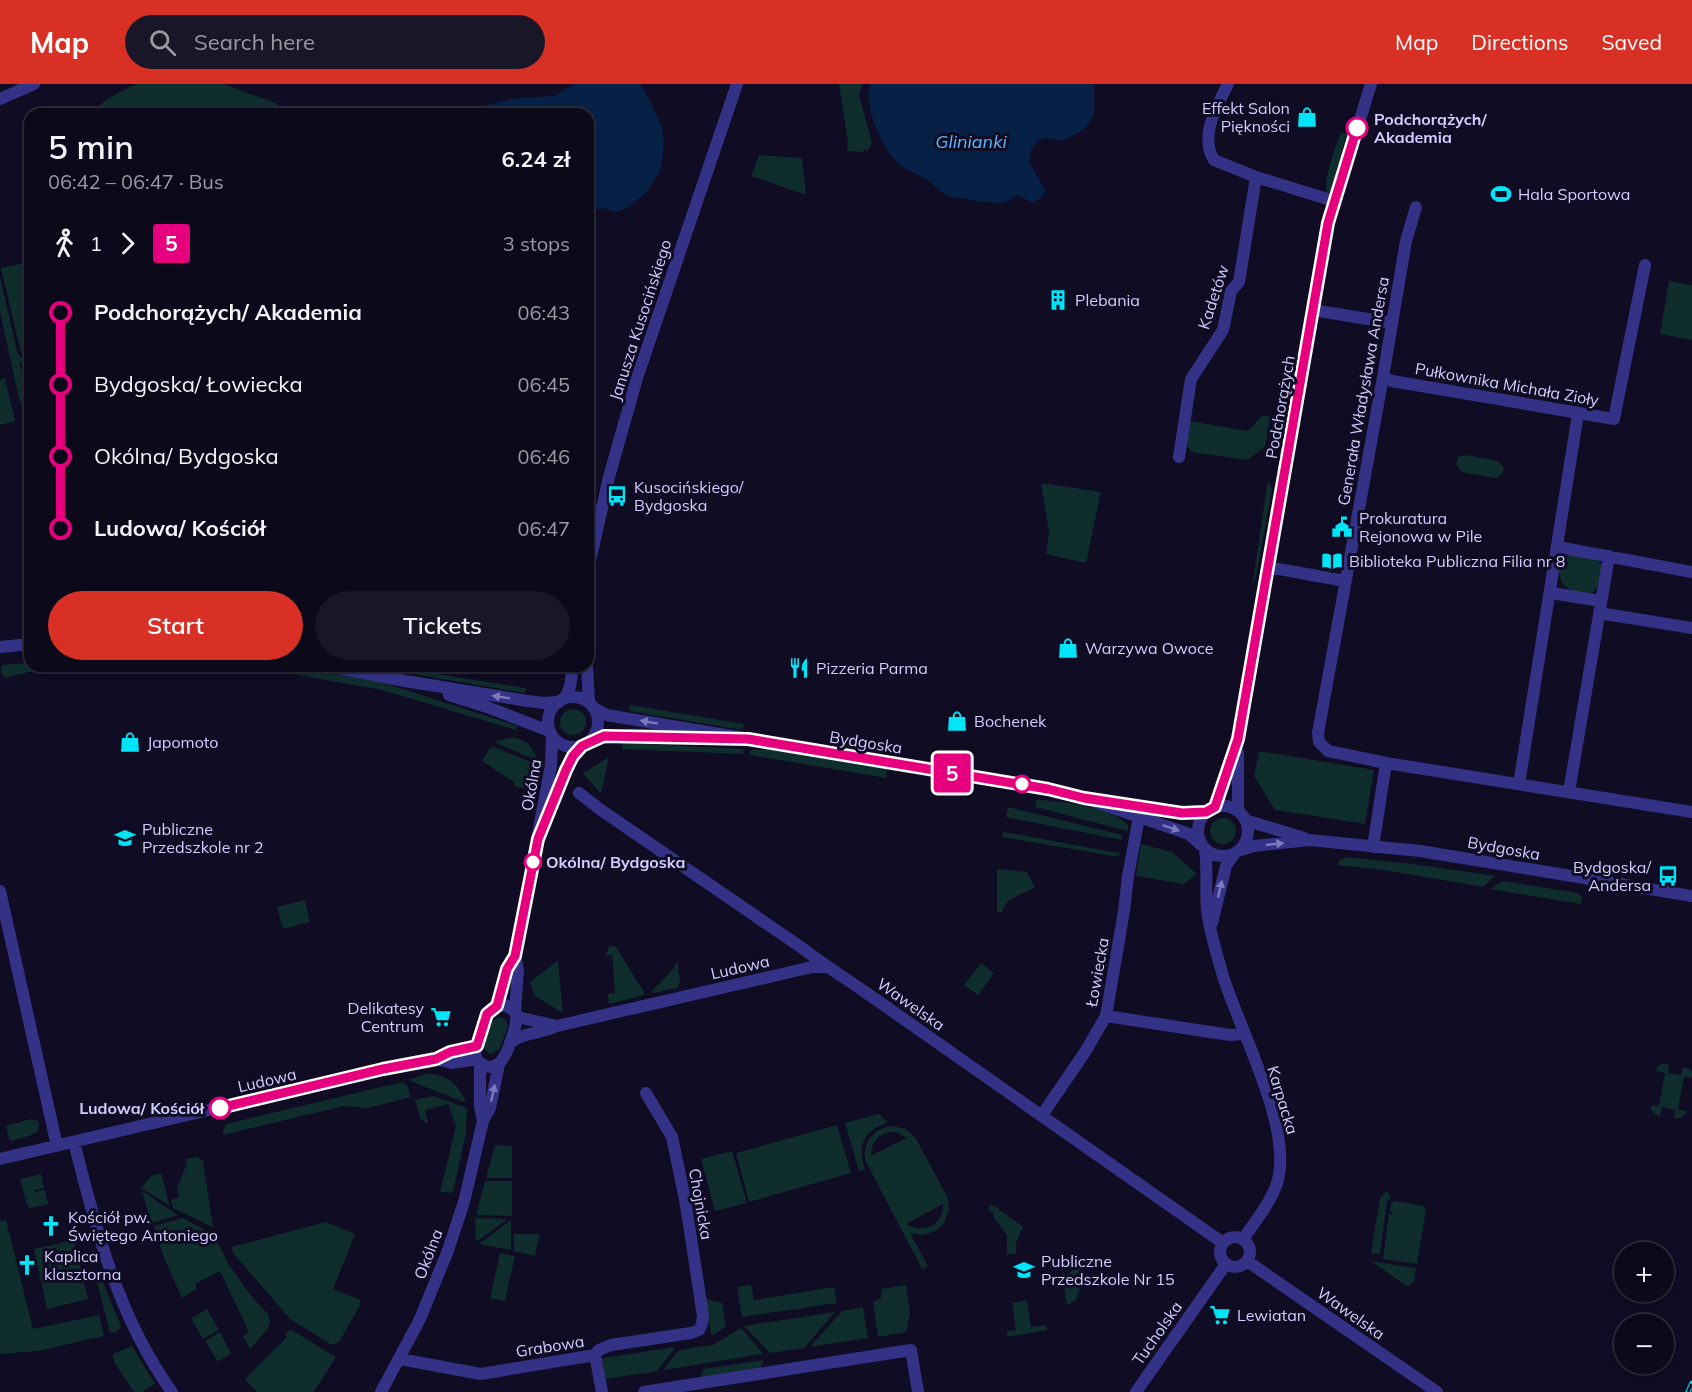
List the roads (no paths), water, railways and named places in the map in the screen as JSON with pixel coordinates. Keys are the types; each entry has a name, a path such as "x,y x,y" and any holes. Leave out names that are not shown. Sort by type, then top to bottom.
{"street":[{"path":"0,99 34,84"},
{"name":"Janusza Kusocińskiego","path":"594,543 607,485 637,378 737,84"},
{"path":"1228,84 1211,121 1209,145 1211,155 1217,162 1256,177 1334,201"},
{"name":"Podchorążych","path":"1210,810 1238,739 1334,201 1371,84"},
{"name":"Kadetów","path":"1179,457 1191,379 1223,330 1231,291 1239,282 1256,177"},
{"name":"Generała Władysława Andersa","path":"1416,207 1406,241 1345,581 1318,738 1321,746 1328,752 1386,763 1692,812"},
{"name":"Pułkownika Michała Zioły","path":"1383,377 1392,381 1614,419 1646,266"},
{"path":"1313,310 1392,323"},
{"path":"1519,784 1578,414"},
{"path":"1558,547 1692,572"},
{"path":"1569,792 1609,556"},
{"path":"1269,567 1345,581"},
{"path":"1551,592 1600,607 1692,628"},
{"path":"0,646 24,644"},
{"path":"359,672 544,703 578,697 591,705"},
{"path":"551,733 548,718 550,712 562,700 570,687 572,672"},
{"path":"405,681 487,707 551,733 562,745 568,747 586,744 594,736 598,724 591,705 588,672"},
{"name":"Bydgoska","path":"591,705 607,715 1048,789 1084,798 1182,813 1210,810"},
{"name":"Okólna","path":"483,1121 475,1050 487,1014 497,1006 507,969 515,956 551,765 551,733"},
{"name":"Bydgoska","path":"586,744 604,736 621,735 748,739"},
{"name":"Podchorążych","path":"1238,739 1242,816"},
{"name":"Okólna","path":"538,839 573,756 586,744"},
{"path":"1374,847 1386,763"},
{"name":"Wawelska","path":"579,793 1223,1243"},
{"name":"Bydgoska","path":"1084,798 1189,834 1203,847"},
{"path":"1226,806 1242,816 1248,829 1248,836 1238,852 1219,857 1203,847 1197,830 1202,817 1210,810 1226,806"},
{"name":"Bydgoska","path":"1242,816 1309,840"},
{"name":"Łowiecka","path":"1042,1115 1085,1052 1106,1016 1139,818"},
{"name":"Bydgoska","path":"1238,852 1254,846 1309,840 1458,857 1692,896"},
{"name":"Karpacka","path":"1203,847 1208,868 1207,908 1224,978 1274,1116 1279,1136 1281,1156 1276,1186 1243,1239"},
{"name":"Karpacka","path":"1211,927 1226,866 1238,852"},
{"path":"0,891 57,1146"},
{"name":"Okólna","path":"381,1392 420,1319 464,1202 483,1121 490,1108 499,1064 510,1043 516,1014 518,970 515,956"},
{"name":"Ludowa","path":"510,1043 519,1037 544,1032 557,1026 812,968 826,967"},
{"path":"516,998 531,1020"},
{"name":"Ludowa","path":"497,1006 505,1005 516,1014 557,1026"},
{"path":"1106,1016 1230,1035 1244,1034"},
{"name":"Ludowa","path":"0,1160 383,1069 436,1059 450,1052 477,1046"},
{"name":"Ludowa","path":"436,1059 450,1063 478,1061 491,1067 499,1064"},
{"path":"460,1062 480,1083"},
{"name":"Chojnicka","path":"646,1093 672,1137 698,1281 703,1316 701,1328"},
{"path":"74,1142 95,1228 117,1290 142,1345 172,1392"},
{"path":"1235,1237 1243,1239 1250,1251 1247,1261 1240,1266 1226,1264 1220,1252 1223,1243 1235,1237"},
{"name":"Wawelska","path":"1247,1261 1437,1392"},
{"name":"Tucholska","path":"1137,1392 1226,1264"},
{"name":"Grabowa","path":"400,1359 481,1374 595,1355 599,1350 611,1345 691,1333 701,1328"},
{"path":"644,1392 911,1350 918,1392"},
{"path":"595,1355 602,1392"}],"water":[{"path":"574,84 640,84 662,127 664,143 661,169 647,192 626,209 616,212 602,208 594,211 594,108 474,108 511,99 554,96"},
{"name":"Glinianki","path":"870,84 1094,84 1094,113 1083,130 1062,141 1045,138 1038,141 1031,150 1029,162 1046,191 1041,198 1032,203 1016,196 1005,202 982,202 945,194 895,160 884,145 871,113 868,92"}],"railway":[{"path":"1688,1392 1692,1383"}],"place":[{"name":"Effekt Salon Piękności","path":"1307,117"},
{"name":"Podchorążych/ Akademia","path":"1357,128"},
{"name":"Hala Sportowa","path":"1501,194"},
{"name":"Plebania","path":"1058,300"},
{"name":"Kusocińskiego/ Bydgoska","path":"617,496"},
{"name":"Prokuratura Rejonowa w Pile","path":"1342,527"},
{"name":"Biblioteka Publiczna Filia nr 8","path":"1332,561"},
{"name":"Warzywa Owoce","path":"1068,648"},
{"name":"Pizzeria Parma","path":"799,668"},
{"name":"Bochenek","path":"957,721"},
{"name":"Japomoto","path":"130,742"},
{"name":"Publiczne Przedszkole nr 2","path":"125,838"},
{"name":"Okólna/ Bydgoska","path":"533,862"},
{"name":"Bydgoska/ Andersa","path":"1668,876"},
{"name":"Delikatesy Centrum","path":"441,1017"},
{"name":"Ludowa/ Kościół","path":"220,1108"},
{"name":"Kościół pw. Świętego Antoniego","path":"51,1226"},
{"name":"Kaplica klasztorna","path":"27,1265"},
{"name":"Publiczne Przedszkole Nr 15","path":"1024,1270"},
{"name":"Lewiatan","path":"1220,1315"}]}
